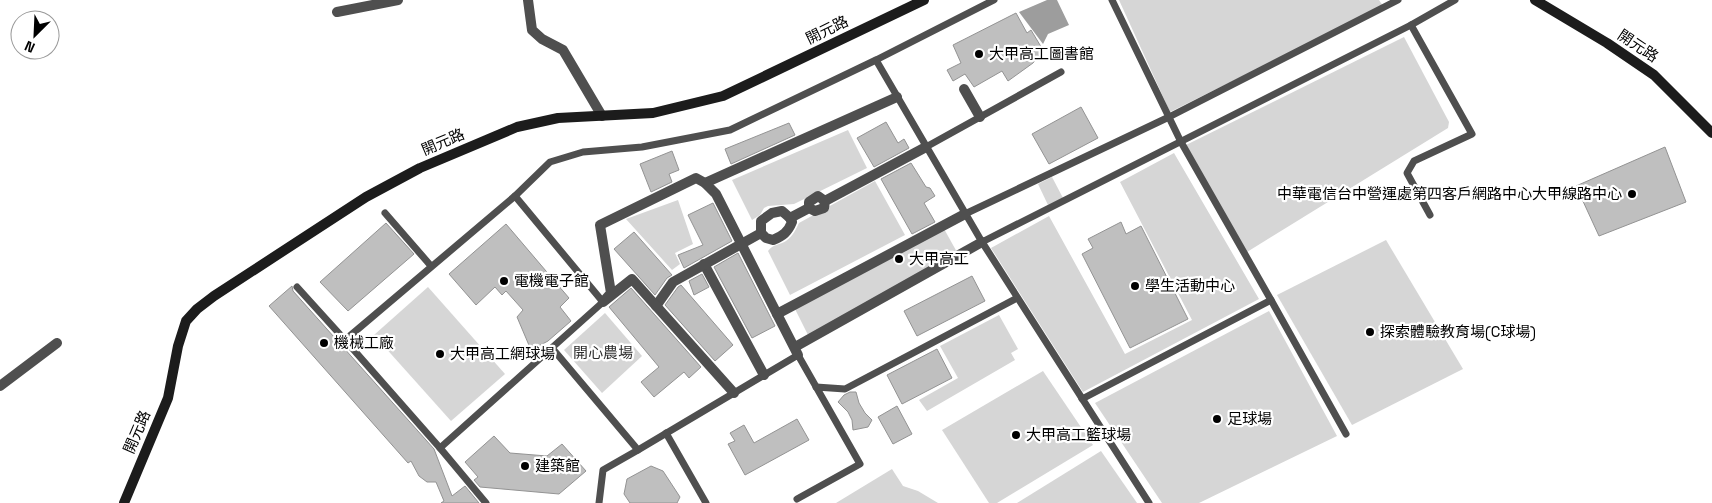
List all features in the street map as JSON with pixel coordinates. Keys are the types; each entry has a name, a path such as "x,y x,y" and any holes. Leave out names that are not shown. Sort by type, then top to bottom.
{"street":[{"path":"337,12 398,0"},
{"path":"528,0 532,30 542,39 563,50 602,116"},
{"name":"開元路","path":"124,503 168,398 178,346 186,320 214,296 366,197 420,168 518,127 558,118 652,113 723,96 924,0"},
{"name":"開元路","path":"1535,0 1607,43 1654,75 1712,132"},
{"path":"964,89 980,117"},
{"path":"705,183 897,98"},
{"path":"790,218 809,208 816,211 824,208 825,201 926,147"},
{"path":"603,302 611,293 600,225 696,178 705,183 716,194 796,351 982,242"},
{"path":"782,211 792,222 787,233 773,240 766,238 761,233 760,221 772,213 782,211"},
{"path":"777,314 965,214"},
{"path":"656,306 673,282 761,233"},
{"path":"704,264 764,375"},
{"path":"603,302 632,279 734,394"},
{"path":"0,386 57,343"}],"lane":[{"path":"345,340 514,196 550,162 583,152 642,147 730,130 876,60 994,0"},
{"path":"1112,0 1181,142 1346,434"},
{"path":"965,214 1169,117 1398,0"},
{"path":"982,242 1412,25 1454,0"},
{"path":"1412,25 1472,134 1414,161 1407,173 1430,215"},
{"path":"876,60 982,242 1148,503"},
{"path":"926,147 1061,72"},
{"path":"440,448 603,302 514,196"},
{"path":"385,213 432,266"},
{"path":"297,287 440,448 486,503"},
{"path":"816,387 844,389 1017,298"},
{"path":"1082,400 1271,300"},
{"path":"552,348 638,450"},
{"path":"599,503 603,470 734,394 796,351 860,464 797,499"},
{"path":"666,433 706,503"}],"green space":[{"path":"1119,0 1379,0 1383,6 1170,112"},
{"path":"1404,37 1449,122 1448,128 1247,252 1186,145"},
{"path":"848,130 867,168 794,204 768,206 764,208 760,215 752,220 732,180"},
{"path":"1174,153 1259,299 1083,392 991,248 1049,216 1125,354 1192,320 1120,182"},
{"path":"1052,177 1063,198 1048,205 1038,184"},
{"path":"875,181 905,235 790,295 768,251 788,239 799,223"},
{"path":"678,200 693,244 675,253 680,264 672,270 626,219"},
{"path":"943,227 958,254 809,337 795,309"},
{"name":"探索體驗教育場(C球場)","path":"1386,240 1463,369 1352,425 1277,295"},
{"name":"大甲高工網球場","path":"428,287 505,374 451,421 374,335"},
{"name":"足球場","path":"1269,311 1337,436 1199,503 1162,503 1095,403"},
{"name":"開心農場","path":"605,313 642,356 602,393 564,350"},
{"path":"999,315 1018,349 1011,353 1015,360 927,411 919,400 958,378 940,346"},
{"name":"大甲高工籃球場","path":"1043,371 1093,445 997,503 989,503 942,430"},
{"name":"大甲高工籃球場","path":"1101,451 1137,503 1017,503"},
{"path":"892,469 903,486 918,491 938,503 836,503"}],"shaded area":[{"path":"1047,0 1057,0 1069,25 1048,34 1043,44 1019,12"}],"building":[{"path":"1016,13 1027,33 1031,30 1043,50 1033,63 1008,81 1002,71 974,87 965,74 953,81 947,70 961,63 953,45"},
{"path":"1081,107 1098,138 1049,164 1032,134"},
{"path":"886,122 898,143 904,139 909,148 874,167 857,138"},
{"path":"789,123 795,135 731,164 725,149"},
{"name":"中華電信台中營運處第四客戶網路中心大甲線路中心","path":"1665,147 1686,202 1599,236 1576,186"},
{"path":"672,151 679,170 669,174 672,182 651,192 640,164"},
{"path":"911,163 926,187 930,188 935,196 924,203 935,222 912,234 881,179"},
{"path":"713,203 732,241 684,268 678,255 703,245 688,215"},
{"name":"學生活動中心","path":"1121,222 1126,234 1141,226 1188,319 1130,348 1082,254 1093,248 1088,239"},
{"path":"386,223 414,254 348,311 320,282"},
{"name":"電機電子館","path":"506,224 569,298 560,307 571,321 548,341 531,350 517,317 523,310 506,291 502,295 495,287 476,305 449,274"},
{"path":"634,232 672,275 667,278 655,295 614,249"},
{"path":"738,253 775,326 752,338 714,267"},
{"path":"702,274 709,287 694,295 689,281"},
{"path":"972,276 985,301 917,336 904,311"},
{"path":"681,285 733,345 715,361 665,305"},
{"name":"機械工廠","path":"292,286 293,291 434,449 452,496 465,486 479,503 441,503 444,501 436,482 427,482 419,476 411,461 408,463 269,306"},
{"path":"631,288 701,367 689,378 684,372 654,397 641,382 659,367 609,307"},
{"path":"937,349 952,378 902,404 887,375"},
{"path":"856,392 859,403 872,420 868,427 853,430 852,420 848,412 838,402 844,395"},
{"path":"897,406 912,434 893,444 878,417"},
{"path":"797,419 809,440 745,475 728,444 735,441 730,433 744,425 754,443"},
{"name":"建築館","path":"494,436 510,453 547,456 562,444 586,471 559,494 480,487 474,480 478,477 465,462"},
{"path":"651,466 663,471 680,497 677,503 630,503 624,494 627,479"}],"place":[{"name":"大甲高工圖書館","path":"979,54"},
{"name":"中華電信台中營運處第四客戶網路中心大甲線路中心","path":"1632,194"},
{"name":"大甲高工","path":"899,259"},
{"name":"電機電子館","path":"504,281"},
{"name":"學生活動中心","path":"1135,286"},
{"name":"探索體驗教育場(C球場)","path":"1370,332"},
{"name":"機械工廠","path":"324,343"},
{"name":"大甲高工網球場","path":"440,354"},
{"name":"足球場","path":"1217,419"},
{"name":"大甲高工籃球場","path":"1016,435"},
{"name":"建築館","path":"525,466"}]}
